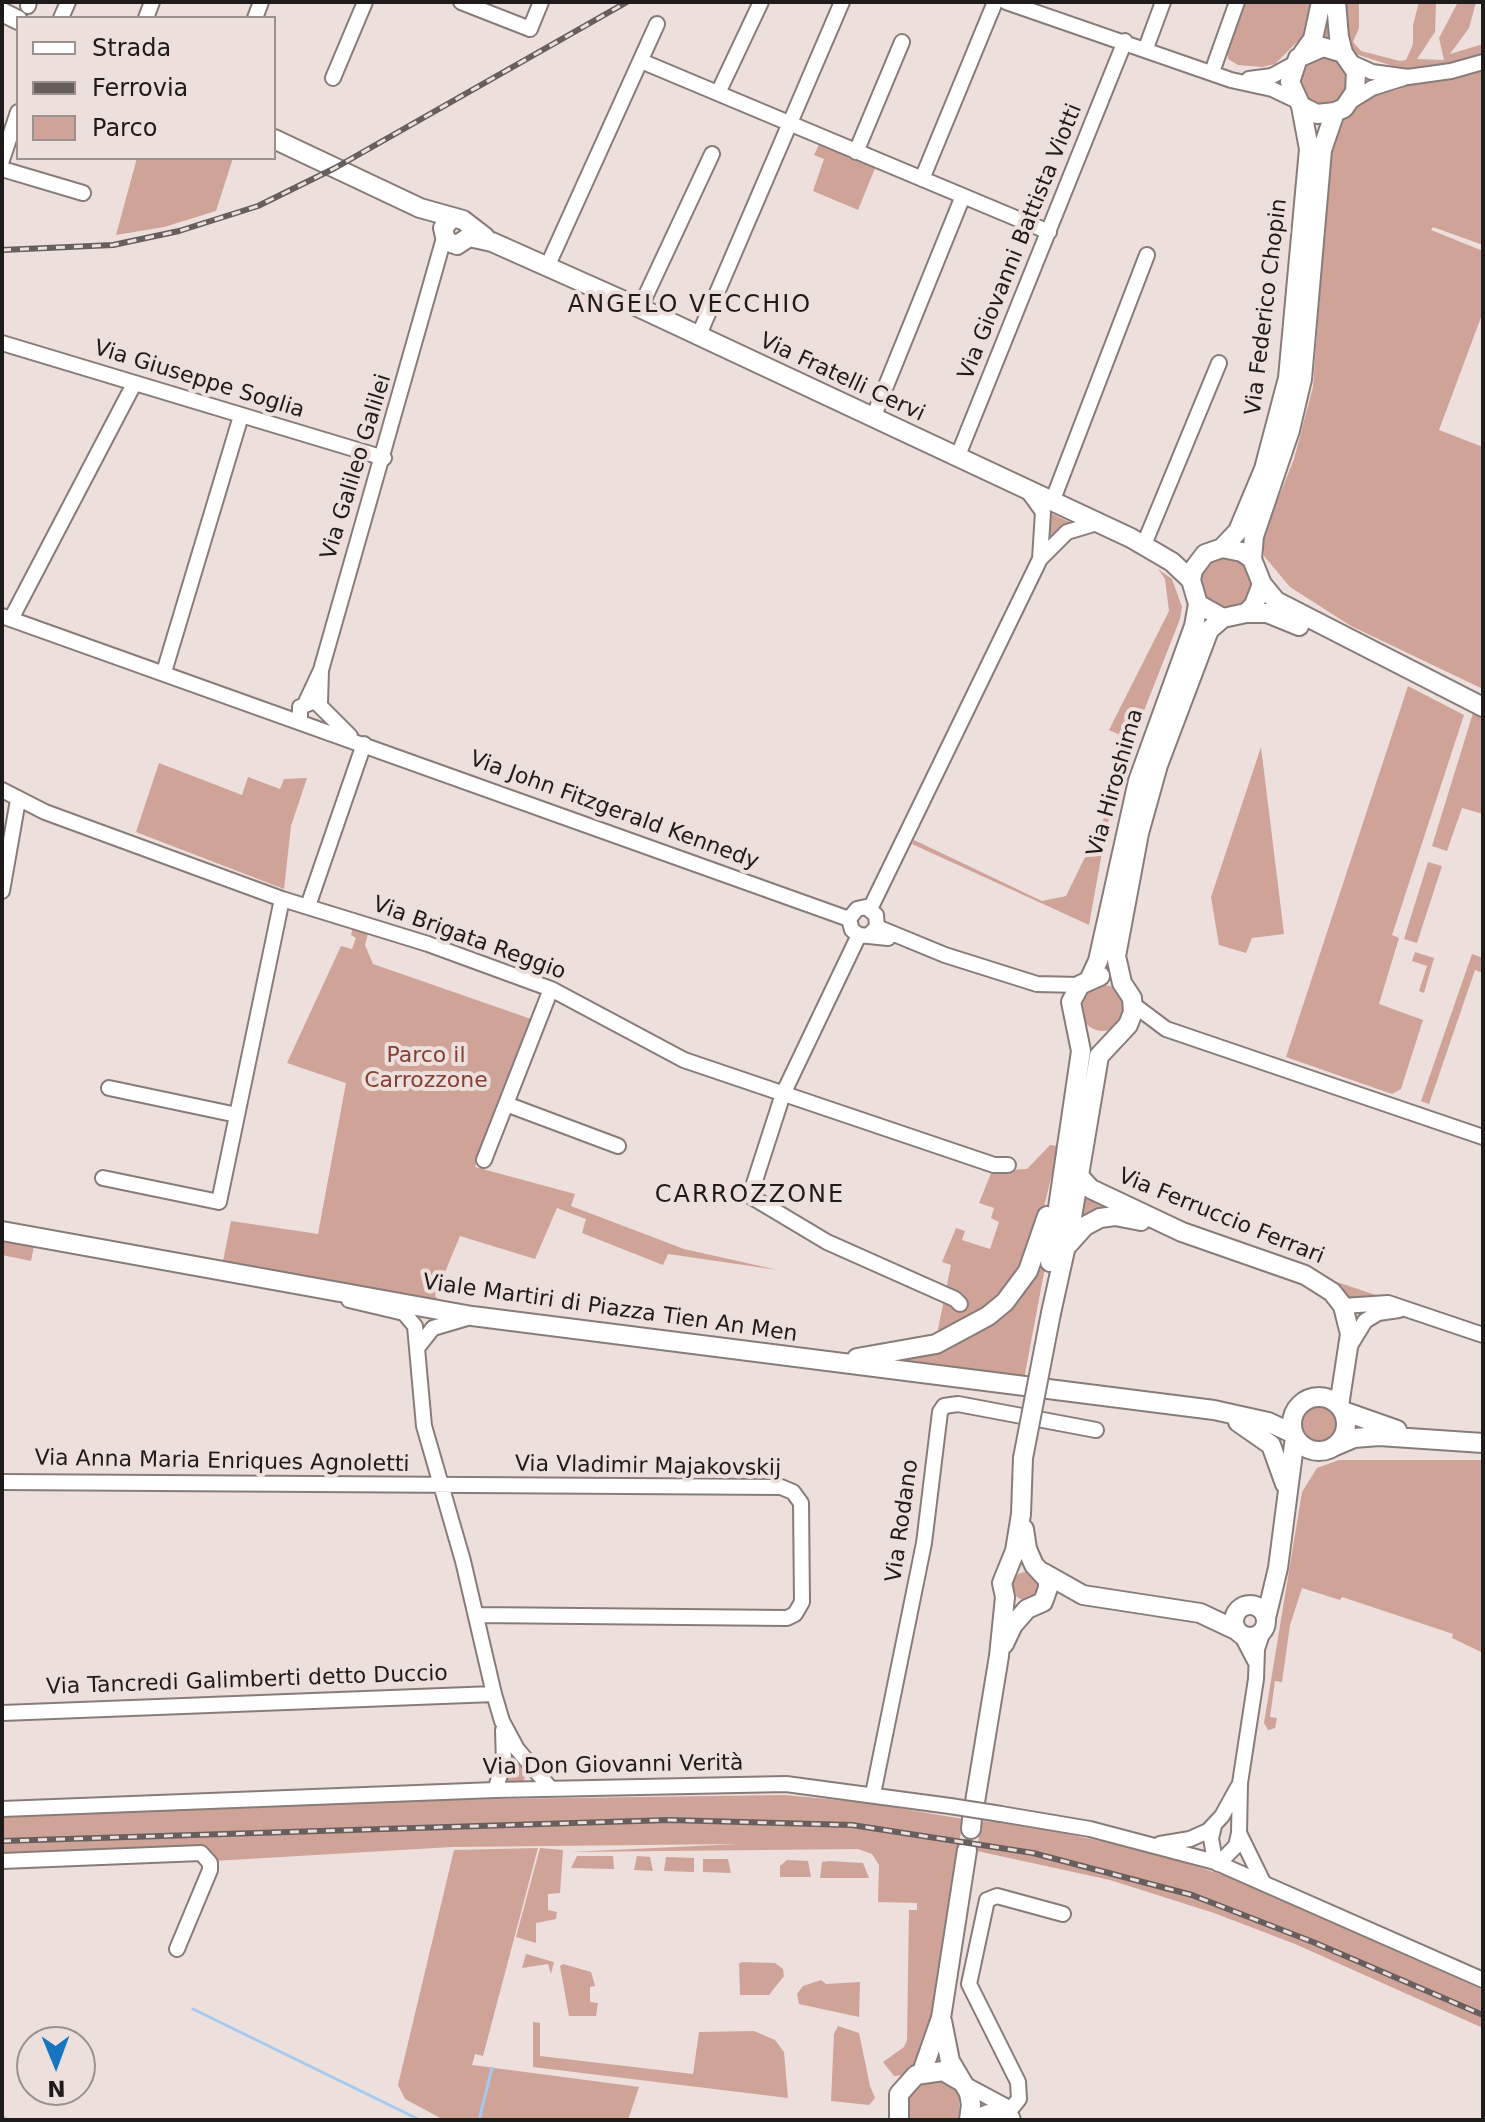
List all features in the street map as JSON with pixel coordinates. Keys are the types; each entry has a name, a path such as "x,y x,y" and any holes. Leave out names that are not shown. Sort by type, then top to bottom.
{"main road":[{"name":"Via Federico Chopin","path":"1214,551 1238,531 1264,469 1288,378 1309,149 1290,82 1299,59 1313,39 1321,2"},
{"path":"1298,103 1317,114 1335,112 1351,101 1357,82 1348,58 1336,2"},
{"path":"2,12 25,9"},
{"path":"1299,59 1323,47 1348,58"},
{"name":"Via Federico Chopin","path":"1252,559 1254,536 1290,430 1302,379 1322,150 1335,112"},
{"path":"276,140 420,208 456,232"},
{"name":"Via Fratelli Cervi","path":"456,232 490,241 640,308 1138,540 1183,553 1242,552 1252,559"},
{"name":"Via Fratelli Cervi","path":"1138,540 1172,562 1191,580"},
{"path":"1214,551 1193,570 1191,580 1198,604 1223,618 1246,613 1273,615 1351,642"},
{"path":"1252,559 1262,584 1276,601 1483,707"},
{"path":"1246,613 1260,595 1262,584"},
{"name":"Via Hiroshima","path":"1051,1313 1049,1272 1081,1051 1071,1002 1098,961 1138,781 1191,634 1198,604"},
{"name":"Via Hiroshima","path":"972,1817 999,1656 1005,1597 1002,1583 1008,1571 1021,1514 1023,1458 1079,1176 1099,1056 1132,1019 1134,1005 1122,983 1116,951 1139,833 1158,765 1209,630 1223,618"},
{"path":"1085,982 1106,976 1122,983"},
{"path":"1075,1020 1095,1038 1118,1033"},
{"path":"829,1362 898,1353 951,1339 1005,1302 1028,1271 1038,1248 1070,1129"},
{"name":"Via Ferruccio Ferrari","path":"1079,1176 1091,1189 1182,1232 1305,1275 1326,1287 1343,1306"},
{"path":"1065,1249 1085,1226 1107,1216 1182,1232"},
{"name":"Viale Martiri di Piazza Tien An Men","path":"2,1231 336,1294 472,1316 1214,1410 1277,1424 1307,1448 1327,1448"},
{"path":"1327,1448 1346,1426 1341,1408 1342,1372 1351,1344 1343,1306"},
{"path":"1200,1613 1253,1637 1264,1624 1288,1494 1293,1419 1342,1372"},
{"path":"1310,1400 1341,1408 1415,1436"},
{"name":"Viale Martiri di Piazza Tien An Men","path":"1214,1410 1272,1411 1310,1400"},
{"path":"1214,1410 1252,1428 1271,1445 1288,1494"},
{"path":"1288,1494 1300,1464 1327,1448 1354,1438 1415,1436 1483,1443"},
{"name":"Via Hiroshima","path":"999,1656 1013,1625 1035,1606 1048,1588 1027,1549 1021,1514"},
{"path":"1239,1633 1233,1619 1263,1586 1278,1551"},
{"path":"1008,1571 1020,1564 1039,1569 1055,1583 1083,1595 1200,1613 1256,1605 1264,1624"},
{"path":"1005,1597 1014,1606 1035,1606 1083,1595"},
{"path":"922,2072 941,2018 967,1850"},
{"path":"941,2018 950,2061 971,2105 969,2120"},
{"path":"899,2119 899,2094 910,2078 922,2072 943,2071 962,2082"}],"street":[{"path":"333,78 365,2"},
{"path":"461,2 530,29 541,2"},
{"path":"718,93 761,2"},
{"path":"698,337 842,2"},
{"path":"922,179 995,2"},
{"path":"1006,2 1231,80 1272,89 1298,103"},
{"path":"1146,48 1163,2"},
{"path":"1212,72 1237,2"},
{"path":"547,267 657,24"},
{"name":"Via Giovanni Battista Viotti","path":"957,458 1125,41"},
{"path":"856,152 902,42"},
{"path":"1348,58 1372,72 1408,77"},
{"path":"1231,80 1272,76 1299,59"},
{"path":"641,61 1049,232"},
{"path":"1351,101 1372,88 1408,77 1451,71 1483,62"},
{"path":"2,160 16,118"},
{"path":"640,308 712,154"},
{"path":"2,169 83,193"},
{"path":"873,418 963,196"},
{"name":"Via Galileo Galilei","path":"310,710 436,275 456,232"},
{"path":"1052,502 1147,255"},
{"name":"Via Giuseppe Soglia","path":"2,343 384,458"},
{"path":"1138,540 1219,363"},
{"path":"7,618 134,384"},
{"path":"164,672 241,416"},
{"path":"1026,490 1043,512 1040,559"},
{"path":"870,909 1040,559 1067,532 1097,523"},
{"name":"Via John Fitzgerald Kennedy","path":"7,618 267,709 310,710 364,744"},
{"name":"Via John Fitzgerald Kennedy","path":"310,710 306,727 364,744 849,919"},
{"path":"308,906 364,744"},
{"name":"Via Brigata Reggio","path":"2,790 18,800 282,899 428,944 551,989 684,1060 994,1165 1008,1165"},
{"path":"2,891 18,800"},
{"path":"103,1178 219,1202 282,899"},
{"path":"960,1304 955,1299 827,1242 750,1196 783,1094 869,932 876,915 870,909 857,909 849,919 852,930 869,932 926,947 1037,984 1085,982"},
{"path":"1037,984 1075,1020"},
{"path":"484,1160 551,989"},
{"path":"1134,1005 1166,1029 1483,1137"},
{"path":"1118,1033 1166,1029"},
{"path":"109,1088 237,1115"},
{"path":"506,1104 618,1146"},
{"path":"336,1294 368,1307 404,1313 415,1326 417,1377 424,1426 477,1615 494,1694 502,1721 517,1749 551,1789"},
{"path":"1343,1306 1388,1303 1483,1335"},
{"path":"1351,1344 1365,1321 1378,1313 1408,1310"},
{"path":"418,1347 433,1328 472,1316"},
{"name":"Via Rodano","path":"873,1794 907,1636 924,1543 939,1420 944,1406 958,1404 1096,1430"},
{"name":"Via Anna Maria Enriques Agnoletti","path":"2,1482 441,1487"},
{"name":"Via Vladimir Majakovskij","path":"441,1487 781,1487 793,1492 801,1503 802,1602 795,1614 787,1618 477,1615"},
{"path":"1240,1783 1214,1826 1211,1838 1216,1863 1236,1846 1239,1833 1240,1783 1256,1679 1255,1662 1264,1624"},
{"path":"1239,1633 1255,1662"},
{"name":"Via Tancredi Galimberti detto Duccio","path":"2,1713 494,1694"},
{"path":"495,1790 504,1763 502,1721"},
{"name":"Via Don Giovanni Verità","path":"2,1809 495,1790 786,1784 873,1794 1001,1814 1156,1845 1216,1863 1483,1980"},
{"path":"1156,1845 1190,1839 1214,1826"},
{"path":"1239,1833 1263,1882"},
{"path":"2,1861 201,1853 210,1863 210,1870 177,1949"},
{"path":"1010,2114 1019,2099 1018,2082 969,1984 987,1900 997,1896 1063,1914"},
{"path":"962,2082 1010,2114"},
{"path":"969,2120 988,2112 1010,2114"}],"green space":[{"path":"1241,2 1359,2 1359,28 1353,42 1361,51 1400,61 1406,60 1413,44 1413,25 1419,2 1436,2 1435,32 1417,59 1444,60 1439,38 1458,2 1476,2 1469,28 1450,54 1483,44 1483,245 1433,227 1431,230 1483,251 1483,312 1439,430 1483,447 1483,689 1351,626 1290,587 1264,556 1262,539 1294,459 1313,387 1331,149 1337,125 1368,98 1403,88 1409,71 1302,37 1275,64 1262,67 1238,65 1228,59 1228,44"},
{"path":"1323,56 1341,63 1348,81 1341,99 1323,106 1305,99 1298,81 1305,63"},
{"path":"822,138 878,161 858,210 813,191 824,159 814,155"},
{"path":"136,160 232,160 216,211 164,227 116,235"},
{"path":"1040,508 1082,528 1040,559"},
{"path":"1227,556 1246,563 1253,582 1246,601 1227,608 1208,601 1201,582 1208,563"},
{"path":"1158,569 1172,579 1182,607 1180,619 1127,754 1106,830 1089,925 912,844 914,840 1042,901 1066,896 1106,814 1120,735 1109,730 1169,611 1165,579"},
{"path":"1408,686 1464,715 1392,935 1399,938 1379,1004 1423,1020 1401,1089 1392,1094 1286,1057"},
{"path":"1473,713 1483,718 1483,814 1462,808 1447,851 1432,846"},
{"path":"1261,747 1284,934 1252,938 1246,953 1219,945 1211,897"},
{"path":"159,763 242,795 248,777 280,789 284,779 307,778 291,826 284,889 136,832"},
{"path":"1428,862 1442,866 1417,943 1404,939"},
{"name":"Parco il Carrozzone","path":"353,927 368,933 365,945 373,964 534,1020 475,1167 575,1194 571,1206 684,1249 778,1270 668,1254 663,1265 582,1233 586,1219 557,1208 535,1259 460,1236 435,1296 439,1300 222,1266 231,1221 318,1234 346,1083 287,1063 341,946 352,949 356,938 351,935"},
{"path":"1415,952 1434,958 1424,993 1419,991 1427,966 1412,961"},
{"path":"1472,954 1483,958 1483,973 1475,970 1429,1104 1421,1101"},
{"path":"1103,985 1119,992 1126,1008 1119,1024 1103,1031 1087,1024 1080,1008 1087,992"},
{"path":"1050,1145 1059,1146 1037,1235 1024,1268 1000,1300 936,1339 951,1265 942,1262 956,1228 965,1231 962,1240 990,1249 999,1222 991,1218 994,1208 979,1203 992,1171 1027,1169"},
{"path":"1080,1183 1112,1207 1073,1227"},
{"path":"2,1240 34,1246 31,1261 2,1255"},
{"path":"1050,1241 1024,1379 867,1362 961,1339"},
{"path":"1325,1278 1382,1297 1350,1299"},
{"path":"1319,1404 1332,1410 1338,1423 1332,1436 1319,1442 1306,1436 1300,1423 1306,1410"},
{"path":"1339,1460 1483,1460 1483,1653 1452,1638 1453,1634 1342,1597 1340,1600 1302,1588 1290,1625 1282,1682 1275,1681 1270,1717 1277,1718 1275,1728 1268,1730 1264,1723 1302,1492 1317,1468"},
{"path":"1026,1572 1036,1576 1040,1586 1036,1596 1026,1600 1016,1596 1012,1586 1016,1576"},
{"path":"509,1749 526,1773 523,1784 509,1784 506,1780"},
{"path":"785,1795 869,1803 963,1819 926,2046 919,2065 906,2075 894,2076 883,2062 904,2047 907,2040 909,1910 917,1910 917,1903 878,1902 879,1865 872,1854 858,1849 570,1852 739,1844 452,1847 213,1861 210,1856 2,1858 2,1815 427,1800"},
{"path":"981,1821 1016,1823 1152,1852 1235,1879 1483,1990 1483,2028 1295,1944 1214,1913 1110,1880 977,1851"},
{"path":"538,1848 483,2056 475,2054 472,2065 639,2087 628,2120 444,2120 405,2099 398,2085 454,1850"},
{"path":"540,1848 563,1850 560,1893 548,1894 548,1910 557,1912 556,1919 536,1923 536,1943 516,1937"},
{"path":"577,1856 613,1856 614,1869 571,1868"},
{"path":"637,1856 650,1857 653,1871 634,1870"},
{"path":"666,1857 694,1858 694,1872 664,1871"},
{"path":"703,1859 728,1859 731,1873 703,1872"},
{"path":"787,1860 808,1861 811,1877 780,1877 780,1866"},
{"path":"822,1862 863,1863 869,1878 820,1878"},
{"path":"526,1954 554,1962 551,1974 548,1964 522,1968"},
{"path":"775,1963 783,1969 784,1976 769,1995 740,1995 739,1964"},
{"path":"563,1964 591,1972 595,1986 590,1987 590,2002 598,2003 596,2016 569,2016 560,1966"},
{"path":"821,1980 826,1984 860,1982 859,2017 799,2004 797,1994 803,1986"},
{"path":"533,2022 540,2023 540,2056 693,2074 699,2032 754,2031 775,2040 784,2052 788,2098 533,2067"},
{"path":"838,2026 859,2033 875,2098 869,2105 831,2101 834,2034"},
{"path":"936,2080 950,2084 959,2094 960,2120 910,2120 907,2104 912,2092 923,2083"}],"waterway":[{"path":"193,2009 420,2120"},
{"path":"479,2120 492,2068"},
{"path":"2,2116 8,2120"}],"railway":[{"path":"2,250 113,245 179,231 258,206 335,168 627,2"},
{"path":"2,1841 669,1820 852,1825 1033,1853 1192,1895 1313,1942 1483,2015"}],"district":[{"name":"ANGELO VECCHIO","path":"690,306"},
{"name":"CARROZZONE","path":"750,1196"}]}
